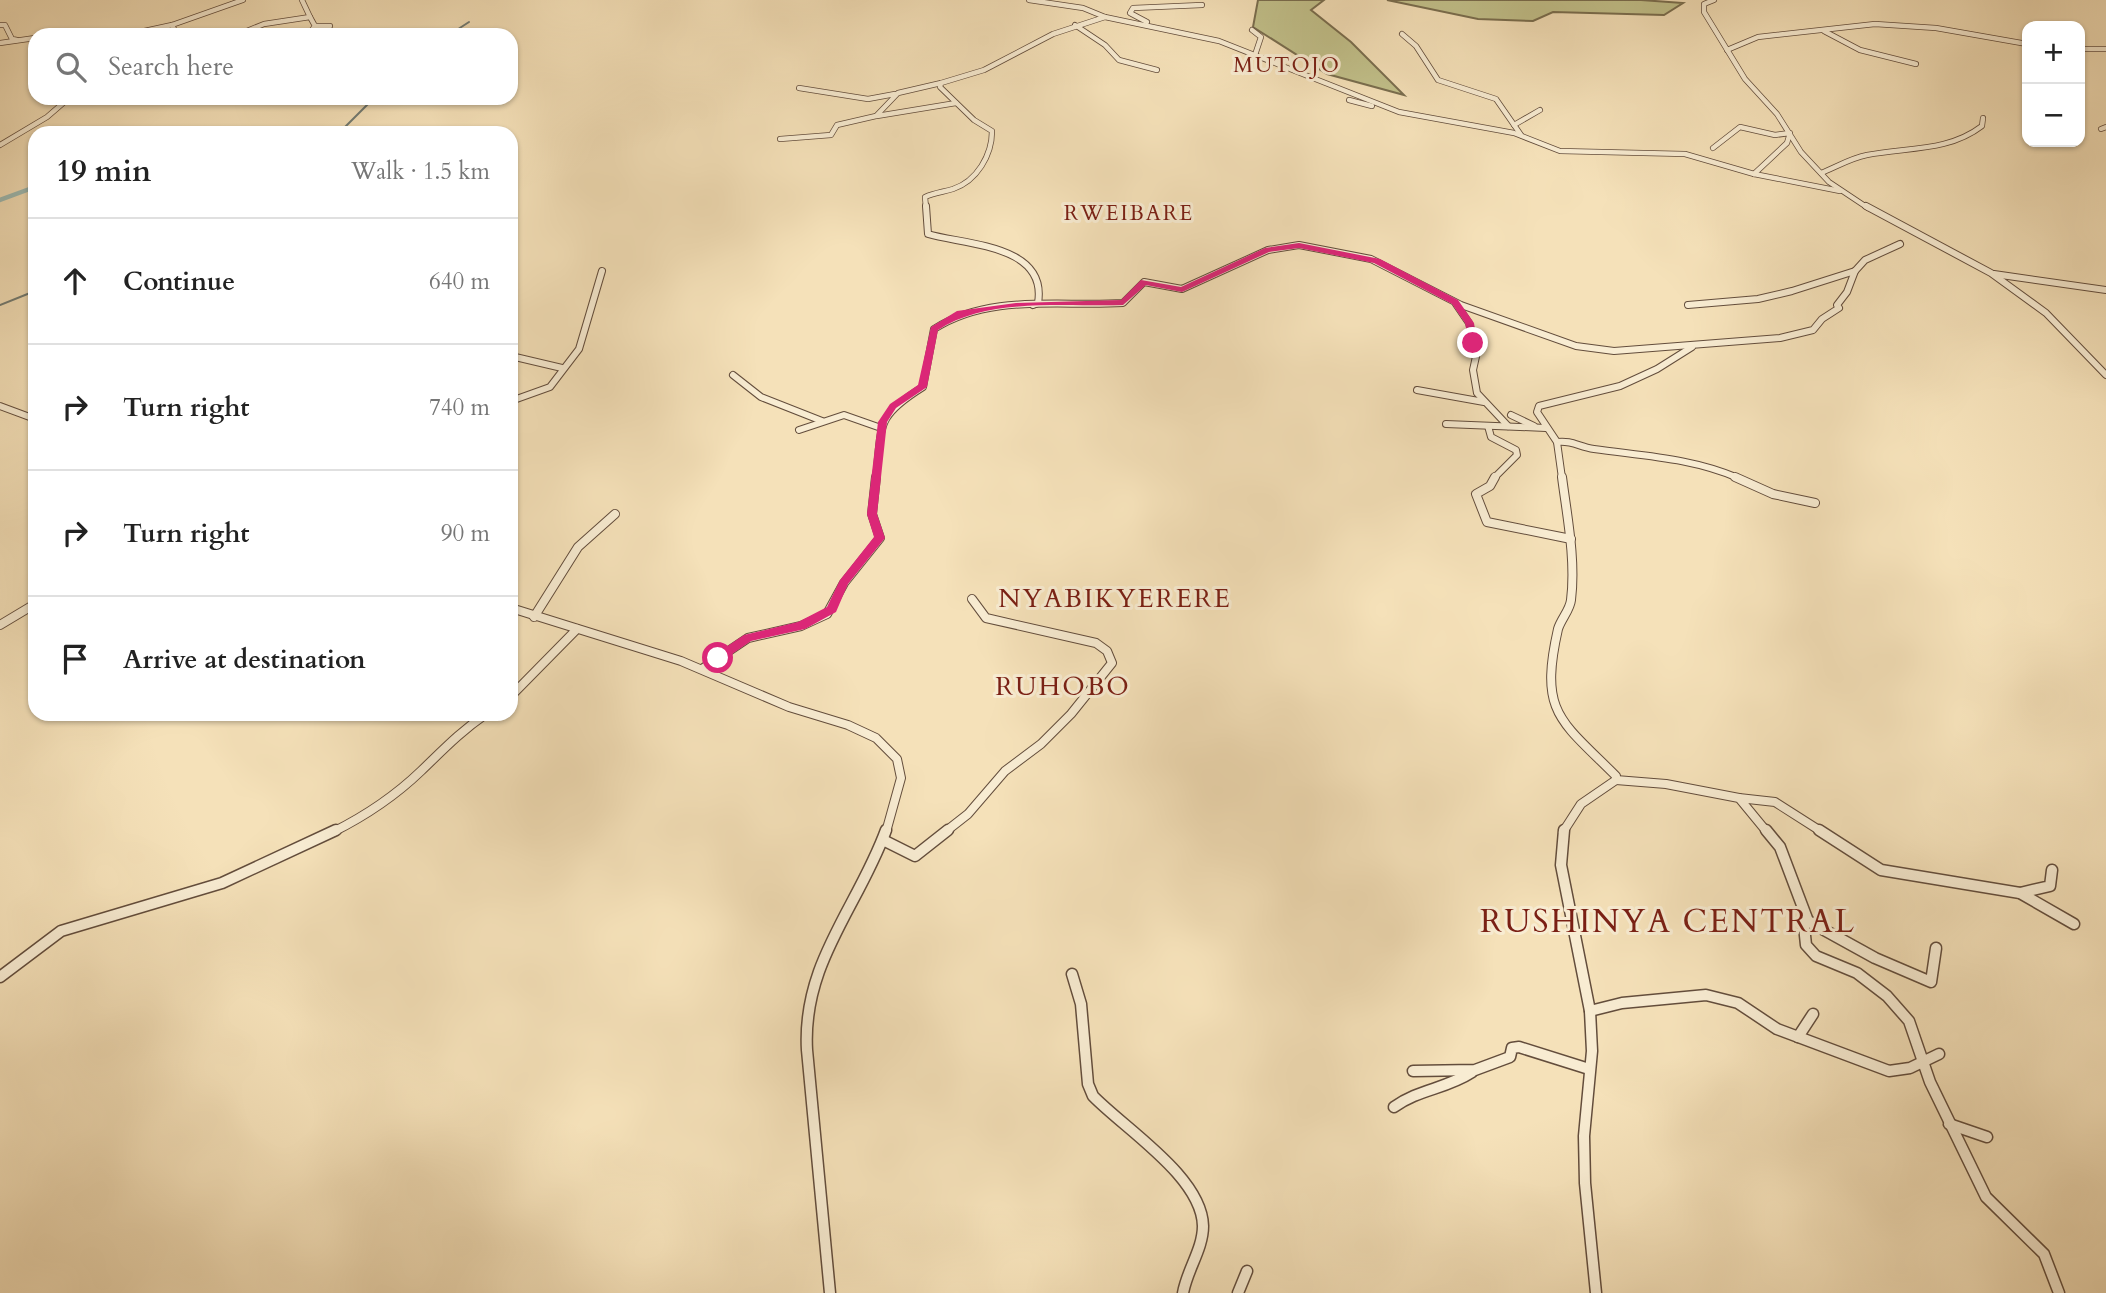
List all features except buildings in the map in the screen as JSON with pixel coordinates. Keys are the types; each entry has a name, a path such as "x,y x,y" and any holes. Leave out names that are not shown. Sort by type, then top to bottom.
{"street":[{"path":"158,28 243,0"},
{"path":"302,0 315,26 330,26"},
{"path":"1029,0 1083,8"},
{"path":"1071,0 1105,17 1219,41 1406,114 1514,133 1567,153 1685,154 1754,174 1840,191"},
{"path":"1714,0 1704,4 1703,8 1727,50 1745,79 1777,114 1801,152 1821,173 1840,191 1901,227 1991,274 2046,313 2106,375"},
{"path":"1151,25 1130,13 1133,8 1202,5"},
{"path":"254,28 310,17"},
{"path":"799,88 868,99 898,93 986,69 1075,25 1105,17"},
{"path":"1727,50 1751,39 1875,24 1915,26 2022,43"},
{"path":"0,25 5,25 12,39 17,40"},
{"path":"1075,25 1105,45 1119,60 1157,70"},
{"path":"1251,30 1261,37 1255,55"},
{"path":"1823,30 1851,47 1916,64"},
{"path":"1402,34 1416,46 1419,55 1438,80 1496,99 1522,138"},
{"path":"0,43 28,39"},
{"path":"2085,49 2106,49"},
{"path":"977,76 986,69"},
{"path":"941,83 942,90 992,131 991,150 963,184 925,197 927,231 932,236 1004,251 1021,258 1033,273 1040,293 1038,303 1031,306"},
{"path":"877,117 898,93"},
{"path":"1349,100 1359,105 1382,106"},
{"path":"780,139 831,135 837,125 956,103"},
{"path":"32,126 61,105"},
{"path":"1514,125 1540,110"},
{"path":"1821,173 1864,155 1939,146 1965,139 1982,126 1983,118"},
{"path":"1713,148 1740,127 1775,135 1790,133"},
{"path":"0,145 28,128"},
{"path":"1754,174 1787,143 1790,133"},
{"path":"702,669 748,638 801,626 832,610 844,583 880,538 872,514 881,428 893,406 923,387 932,335 946,318 969,311 1123,303 1140,284 1149,281 1182,289 1268,250 1290,245 1371,259 1455,302 1555,340 1584,348 1632,351 1780,338 1813,330 1839,308 1837,305 1847,292 1855,271 1865,260 1899,244"},
{"path":"518,399 546,390 579,349 602,271"},
{"path":"1688,305 1758,299 1855,271"},
{"path":"1991,274 2106,290"},
{"path":"1455,302 1469,323 1477,352 1473,379 1484,402 1508,426"},
{"path":"1541,428 1537,412 1539,406 1649,376 1692,346"},
{"path":"518,358 562,368"},
{"path":"733,375 747,388 822,421"},
{"path":"1417,390 1484,402"},
{"path":"0,406 28,416"},
{"path":"799,430 844,415 881,428"},
{"path":"1511,415 1541,428 1557,442 1570,539 1571,602 1559,625 1552,661 1552,698 1563,723 1614,771 1616,780"},
{"path":"1446,424 1541,428"},
{"path":"1488,426 1491,437 1510,445 1517,455 1498,471 1490,486 1476,494 1487,522 1570,539"},
{"path":"1557,442 1569,440 1590,449 1652,454 1733,476 1773,494 1815,503"},
{"path":"534,617 552,583 593,526 615,514"},
{"path":"883,840 915,856 968,814 1005,771 1041,744 1071,714 1112,663 1107,651 1096,643 986,618 972,599"},
{"path":"0,625 28,608"},
{"path":"518,611 702,669 793,709 838,721 869,736 898,760 902,774 892,821 822,958 810,991 808,1055 830,1293"},
{"path":"518,689 577,629"},
{"path":"0,977 61,931 222,883 298,850 357,820 389,799 454,736 476,721"},
{"path":"1596,1293 1585,1183 1584,1136 1590,1069 1590,1010 1561,865 1560,841 1570,816 1590,794 1616,780 1666,784 1775,802 1881,870 2020,892 2050,886 2052,870"},
{"path":"1739,798 1780,847 1808,921 1875,958 1931,982 1936,948"},
{"path":"2020,892 2074,924"},
{"path":"1808,921 1804,926 1806,945 1816,956 1857,973 1887,996 1909,1021 1949,1124 1986,1197 2045,1254 2059,1293"},
{"path":"1072,974 1081,1004 1088,1084 1093,1096 1185,1184 1203,1211 1203,1229 1183,1293"},
{"path":"1590,1010 1622,1003 1706,995 1738,1003 1777,1029 1889,1071 1924,1063 1939,1055"},
{"path":"1798,1037 1803,1025 1813,1014"},
{"path":"1413,1072 1468,1073 1474,1070 1489,1070 1510,1057 1513,1048 1519,1047 1590,1069"},
{"path":"1394,1107 1412,1094 1462,1080 1474,1070"},
{"path":"1949,1124 1987,1137"},
{"path":"1238,1293 1247,1271"}],"shaded area":[{"path":"1258,0 1324,0 1311,10 1351,42 1404,95 1327,74 1253,27"},
{"path":"1387,0 1641,0 1683,3 1664,15 1553,12 1533,21 1478,19"}],"waterway":[{"path":"460,28 469,22"},
{"path":"346,126 367,105"},
{"path":"0,200 28,190"},
{"path":"0,305 28,294"}],"district":[{"name":"MUTOJO","path":"1287,65"},
{"name":"RWEIBARE","path":"1129,213"},
{"name":"NYABIKYERERE","path":"1115,598"},
{"name":"RUHOBO","path":"1063,686"},
{"name":"RUSHINYA CENTRAL","path":"1668,922"}],"route":[{"path":"718,658 738,642 801,626 827,614 832,610 844,583 878,542 880,538 872,514 878,484 882,422 893,406 923,387 934,328 946,318 969,311 1016,306 1123,303 1144,282 1182,289 1268,250 1284,245 1299,245 1377,261 1455,302 1469,323 1473,343"}]}
